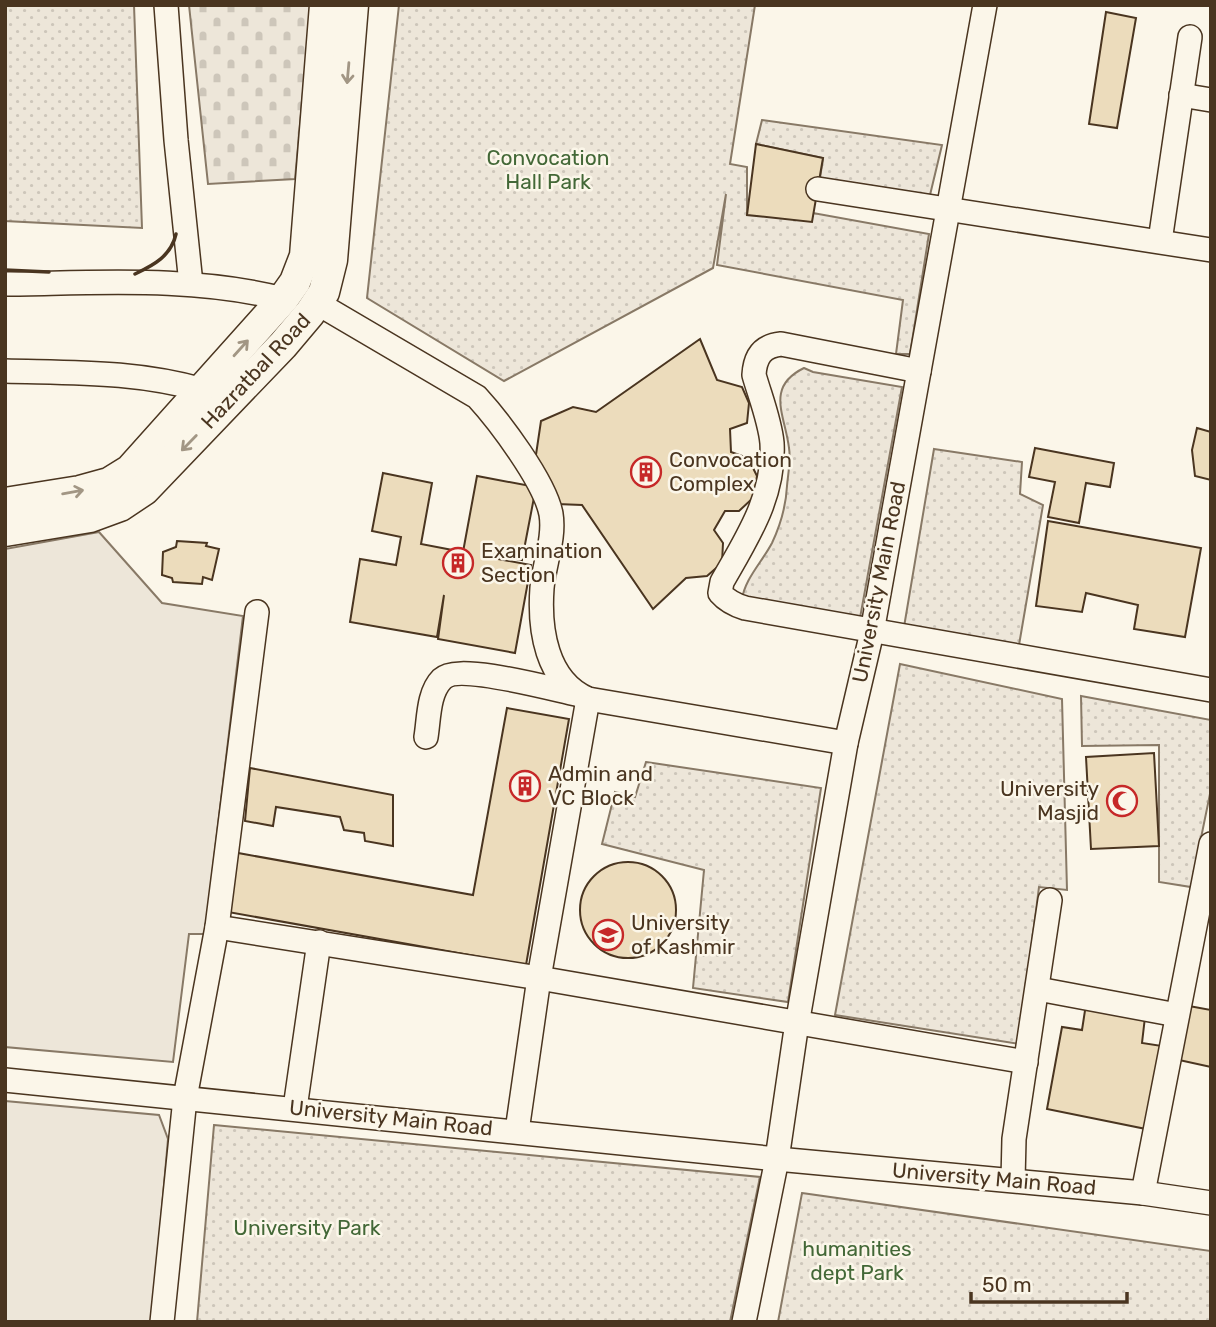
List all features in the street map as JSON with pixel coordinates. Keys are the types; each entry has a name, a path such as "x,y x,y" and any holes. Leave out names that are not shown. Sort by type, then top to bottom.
{"main road":[{"name":"Hazratbal Road","path":"5,503 109,484 130,470 283,299 295,282 305,256 325,5"},
{"name":"Hazratbal Road","path":"5,531 90,517 120,506 144,490 284,345 314,308 324,292 332,260 353,5"},
{"path":"283,299 314,308"}],"street":[{"path":"166,5 191,284"},
{"name":"University Main Road","path":"744,1322 777,1159 797,1023 846,743 872,632 985,5"},
{"path":"1160,241 1190,37"},
{"path":"1181,95 1211,100"},
{"path":"818,189 1211,250"},
{"path":"5,284 191,284 256,292 283,299"},
{"path":"314,308 477,397 540,485 551,515 542,588 544,643 564,683 582,697"},
{"path":"919,371 781,344 771,345 763,350 755,366 754,375 772,441 770,482 758,519 722,582 720,593 735,605 745,608 1211,690"},
{"path":"5,371 135,375 203,390"},
{"path":"162,1322 185,1098 217,927 257,612"},
{"path":"426,737 436,689 443,678 464,673 582,697 846,743"},
{"path":"517,1131 582,697"},
{"path":"1143,1193 1211,844"},
{"path":"1013,1180 1014,1139 1050,900"},
{"path":"217,927 539,978 1026,1062"},
{"path":"295,1108 320,942"},
{"path":"1038,989 1177,1015"},
{"name":"University Main Road","path":"5,1080 777,1159 1143,1193 1211,1203"}],"green space":[{"path":"5,5 134,5 142,228 5,221"},
{"path":"189,5 311,5 295,179 208,184"},
{"name":"Convocation Hall Park","path":"399,5 755,5 730,164 747,167 747,215 813,213 929,234 910,354 896,354 903,300 717,265 726,194 713,268 504,381 367,298"},
{"path":"762,120 942,145 930,195 820,178 823,158 756,144"},
{"path":"804,368 813,372 902,387 860,618 742,600 750,578 778,530 790,457 780,403 781,393 792,376"},
{"path":"934,449 1022,462 1020,494 1043,505 1019,645 904,627"},
{"path":"99,532 162,603 243,616 205,934 189,934 173,1062 5,1047 5,549"},
{"path":"900,664 1062,699 1067,890 1039,887 1019,1044 835,1015"},
{"path":"1081,696 1211,720 1211,789 1191,887 1159,882 1159,745 1082,746"},
{"path":"646,762 821,788 788,1002 693,988 704,870 602,844 615,792 635,797"},
{"path":"5,1101 159,1115 168,1139 152,1322 5,1322"},
{"name":"University Park","path":"214,1125 760,1177 730,1322 197,1322"},
{"name":"humanities dept Park","path":"802,1193 1211,1251 1211,1322 778,1322"}],"building":[{"path":"1106,12 1136,18 1117,128 1089,124"},
{"path":"756,144 823,158 812,222 747,215"},
{"name":"Convocation Complex","path":"700,339 717,380 742,387 749,403 747,423 730,429 731,452 748,458 757,476 754,497 739,511 725,511 714,530 723,543 722,563 707,576 686,578 653,609 582,505 557,504 534,468 541,421 573,407 596,412"},
{"path":"1197,428 1211,432 1211,480 1195,476 1192,450"},
{"path":"1035,448 1114,463 1110,487 1086,483 1079,523 1048,517 1055,482 1029,477"},
{"name":"Examination Section","path":"383,473 432,483 421,544 463,552 477,476 536,487 522,560 487,554 487,557 531,565 515,653 438,639 444,595 437,637 350,622 360,559 396,565 401,537 372,531"},
{"path":"1048,521 1201,548 1185,637 1134,629 1138,605 1086,593 1082,612 1036,606"},
{"path":"177,541 207,543 206,546 219,549 212,580 203,577 202,584 173,582 172,578 162,575 163,552 176,547"},
{"name":"Admin and VC Block","path":"507,708 569,719 526,965 228,912 238,853 473,895"},
{"name":"University Masjid","path":"1154,753 1159,846 1091,849 1086,757"},
{"path":"250,768 393,795 393,846 365,841 364,833 344,830 340,817 276,807 273,826 245,821"},
{"path":"619,862 637,862 655,870 668,883 676,901 673,929 655,950 637,958 619,958 601,950 588,937 580,919 580,901 588,883 601,870"},
{"path":"1086,1004 1145,1017 1142,1043 1162,1046 1146,1129 1047,1109 1062,1027 1082,1030"},
{"path":"1189,1006 1211,1010 1211,1067 1179,1060"}],"wall":[{"path":"135,274 166,254 176,234"},
{"path":"5,270 49,272"}],"place":[{"name":"Convocation Complex","path":"646,472"},
{"name":"Examination Section","path":"458,563"},
{"name":"Admin and VC Block","path":"525,786"},
{"name":"University Masjid","path":"1122,801"},
{"name":"University of Kashmir","path":"608,935"}]}
